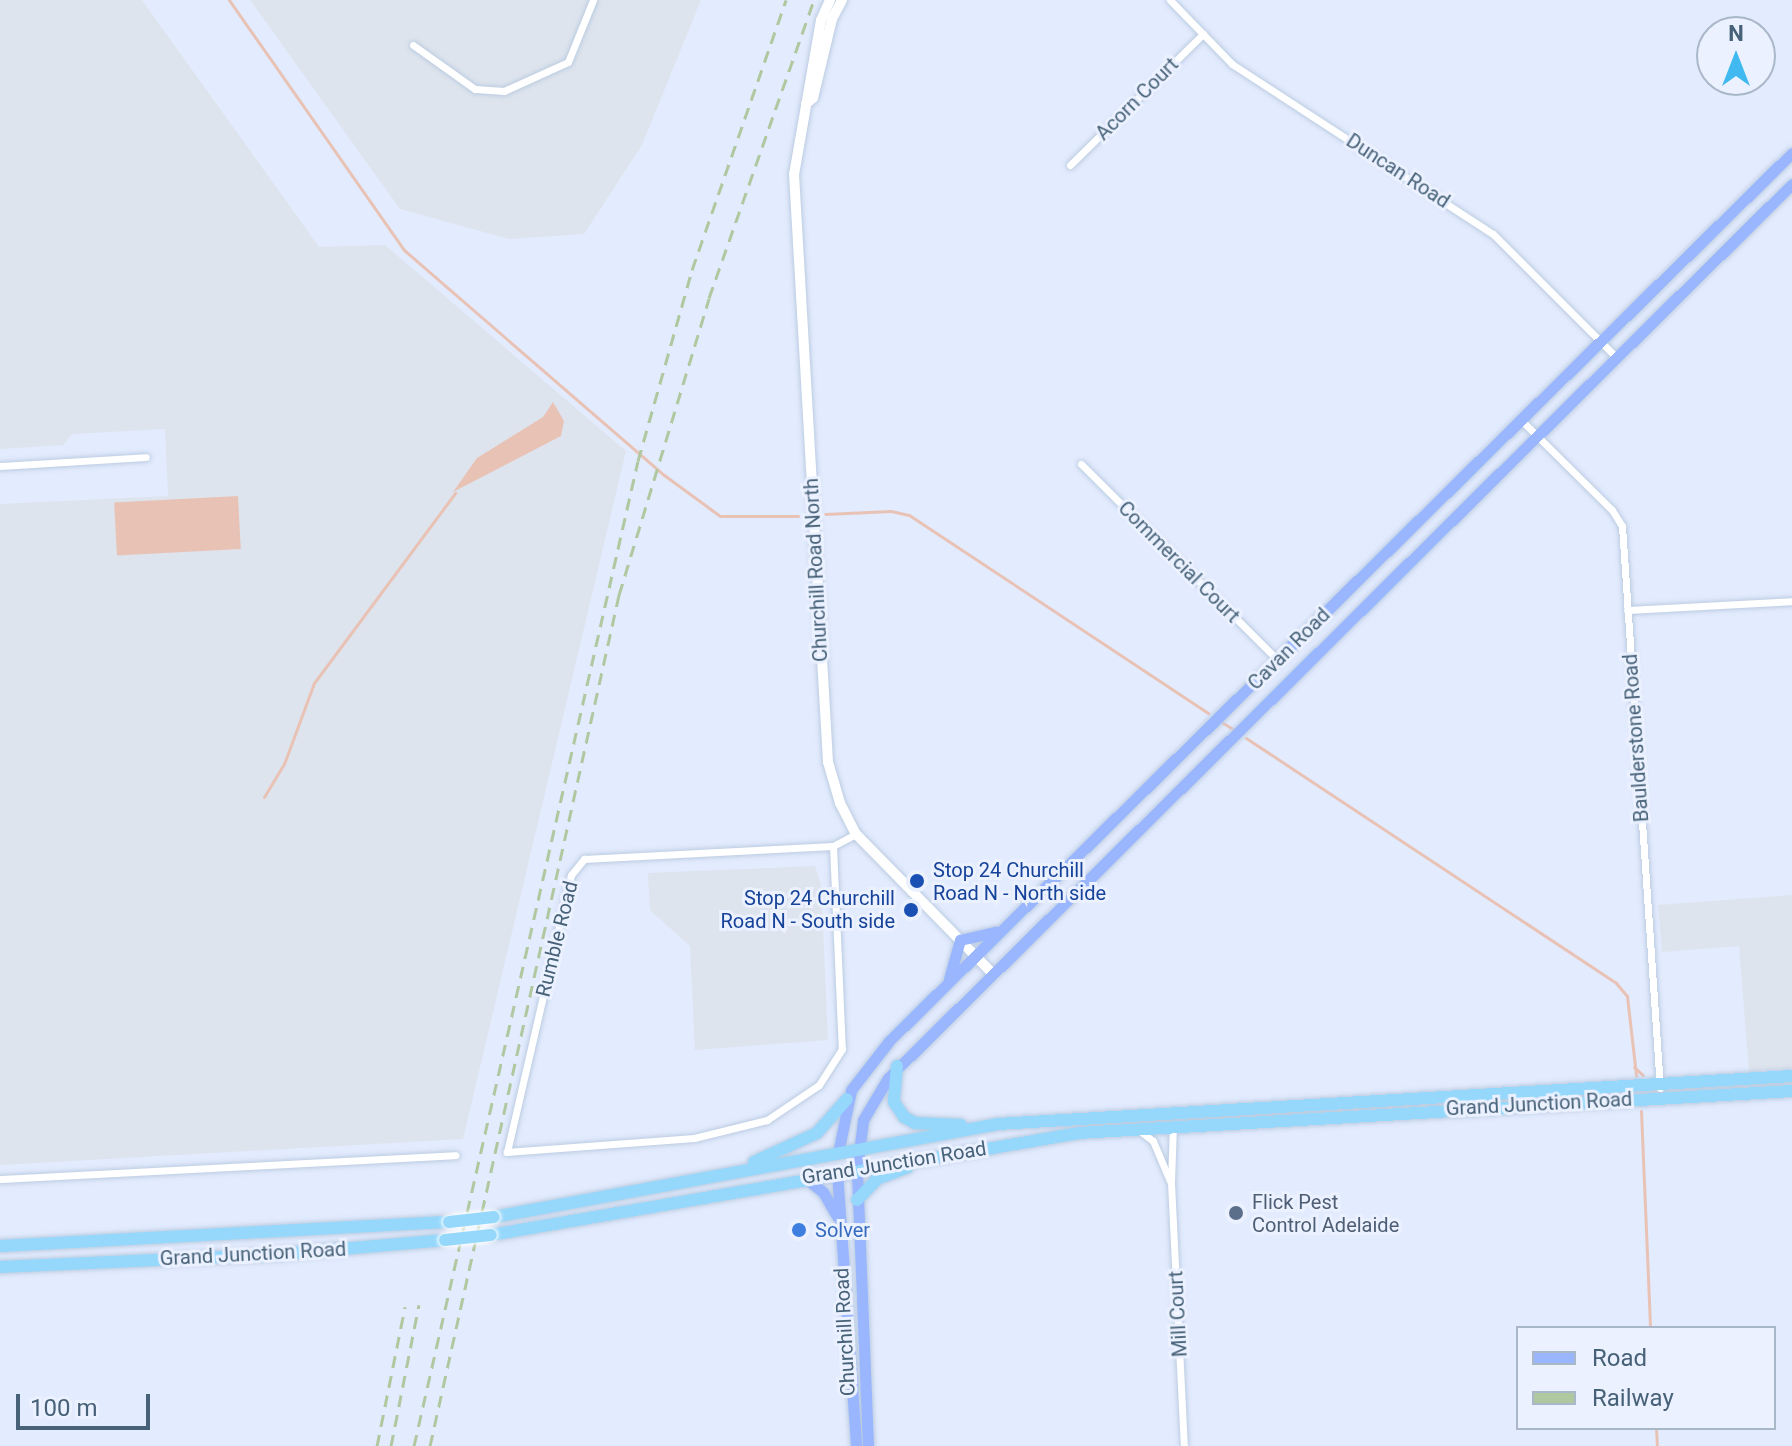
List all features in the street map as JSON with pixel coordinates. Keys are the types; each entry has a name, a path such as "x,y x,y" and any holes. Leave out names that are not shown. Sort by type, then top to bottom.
{"highway":[{"path":"897,1066 894,1102 915,1123 998,1124"},
{"name":"Grand Junction Road","path":"1660,1091 1792,1076"},
{"name":"Grand Junction Road","path":"0,1267 283,1254 491,1235 961,1151 1135,1128 1445,1103 1660,1091 1792,1091"},
{"path":"717,1175 817,1133 847,1099"},
{"name":"Grand Junction Road","path":"0,1246 281,1235 494,1217 998,1124 1172,1111 1445,1103"},
{"path":"857,1200 880,1177 961,1151"},
{"name":"Cavan Road","path":"837,1172 838,1153"}],"main road":[{"name":"Cavan Road","path":"838,1153 847,1099 875,1056 1792,153"},
{"name":"Cavan Road","path":"857,1169 866,1113 897,1066 994,975 1243,724 1792,184"},
{"path":"943,990 960,940 1004,929"},
{"name":"Churchill Road","path":"857,1169 868,1446"},
{"name":"Churchill Road","path":"837,1172 856,1446"},
{"path":"805,1178 823,1192 841,1228"}],"street":[{"path":"413,45 475,89 504,91 568,62 593,0"},
{"name":"Churchill Road North","path":"830,0 821,20 794,174 828,762 840,803 856,834 994,975"},
{"name":"Churchill Road North","path":"806,104 813,98 832,19 842,0"},
{"name":"Duncan Road","path":"1170,0 1239,69 1493,234 1616,357"},
{"name":"Acorn Court","path":"1070,165 1203,34"},
{"name":"Baulderstone Road","path":"1520,419 1619,519 1660,1091"},
{"path":"0,466 146,457"},
{"name":"Commercial Court","path":"1081,464 1277,659"},
{"path":"1627,610 1792,601"},
{"name":"Rumble Road","path":"833,846 842,1049 819,1085 767,1120 694,1138 507,1152 571,875 584,859 833,846 856,834"},
{"name":"Mill Court","path":"1172,1111 1171,1183 1184,1446"},
{"name":"Mill Court","path":"1135,1128 1153,1141 1171,1183"},
{"path":"0,1179 455,1155"}],"shaded area":[{"path":"0,0 142,0 319,247 385,245 626,451 463,1139 0,1165 0,504 168,496 165,429 72,434 63,445 0,449"},
{"path":"250,0 701,0 642,145 584,234 509,239 400,209"},
{"path":"553,402 564,421 561,436 453,492 477,458 543,417"},
{"path":"238,496 241,549 117,555 114,502"},
{"path":"815,866 821,885 828,1040 695,1050 690,946 650,910 648,873"},
{"path":"1792,895 1792,1068 1749,1071 1739,946 1662,952 1658,905"}],"waterway":[{"path":"229,0 404,250 664,475 720,516 798,516"},
{"path":"264,797 284,764 314,683 455,493"},
{"path":"825,514 891,511 909,515 1208,713"},
{"path":"1223,723 1233,729"},
{"path":"1246,738 1616,983 1627,996 1636,1075"},
{"path":"1634,1067 1643,1075"},
{"path":"1641,1111 1650,1326"},
{"path":"1656,1430 1657,1446"}],"railway":[{"path":"414,1446 638,461 692,270 786,0"},
{"path":"430,1446 619,595 709,298 814,0"},
{"path":"391,1446 419,1305"},
{"path":"377,1446 405,1307"}],"place":[{"name":"Stop 24 Churchill Road N - North side","path":"917,881"},
{"name":"Stop 24 Churchill Road N - South side","path":"911,910"},
{"name":"Flick Pest Control Adelaide","path":"1236,1213"},
{"name":"Solver","path":"799,1230"}]}
